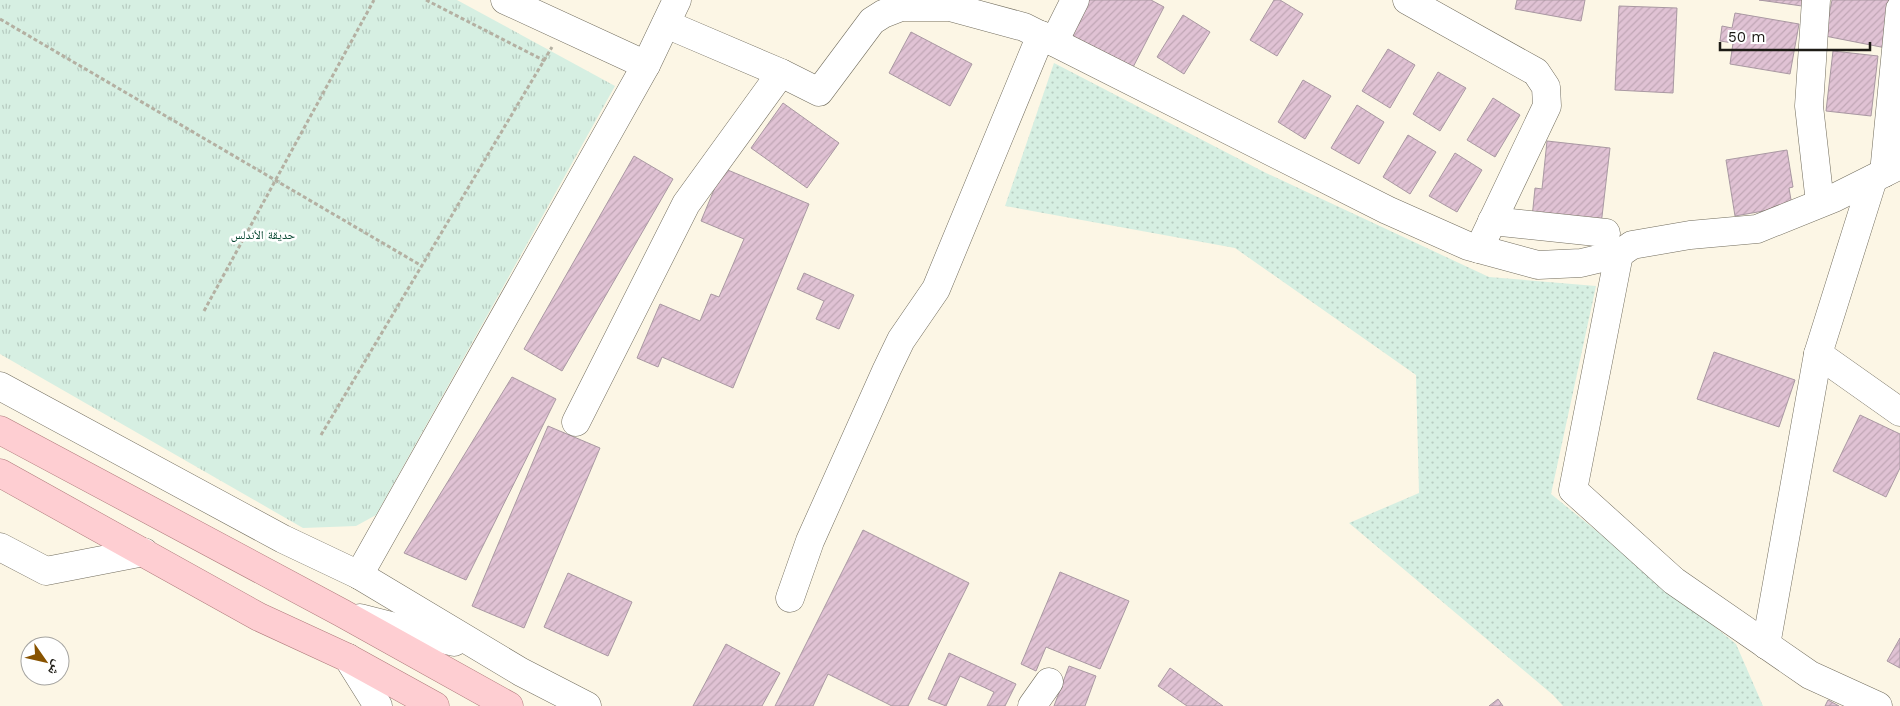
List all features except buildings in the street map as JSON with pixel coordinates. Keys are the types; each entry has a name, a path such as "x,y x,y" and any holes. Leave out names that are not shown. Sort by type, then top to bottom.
{"main road":[{"path":"0,430 342,613 509,706"},
{"path":"0,473 259,617 348,658 435,706"}],"street":[{"path":"505,0 646,65"},
{"path":"790,598 810,541 887,369 901,340 936,289 1048,39 1075,0"},
{"path":"1407,0 1536,72 1546,87 1547,106 1479,249"},
{"path":"1816,0 1809,106 1820,203"},
{"path":"359,575 646,65 671,12 819,92 872,21 883,14 901,7 950,7 1024,27 1387,210 1468,246 1538,264 1581,263 1613,243"},
{"path":"1766,645 1818,354 1886,172 1900,9"},
{"path":"576,422 686,204 781,73"},
{"path":"1492,221 1632,245 1690,235 1757,229 1834,198 1886,172"},
{"path":"1613,243 1573,490 1674,581 1810,675 1878,706"},
{"path":"1818,354 1900,412"},
{"path":"0,386 283,539 359,575 521,672 587,706"},
{"path":"0,547 46,571 144,552"},
{"path":"342,613 484,650"},
{"path":"348,658 378,706"},
{"path":"1032,706 1049,682"}],"path":[{"path":"204,311 374,0"},
{"path":"426,0 545,61"},
{"path":"0,19 422,266"},
{"path":"321,435 545,61 563,27"}],"green space":[{"name":"حديقة الأندلس","path":"0,0 457,0 615,86 376,515 356,526 303,528 0,354"},
{"path":"1054,63 1266,173 1489,277 1596,286 1551,494 1736,644 1763,706 1563,706 1553,695 1349,523 1419,493 1416,375 1235,248 1005,206"}]}
